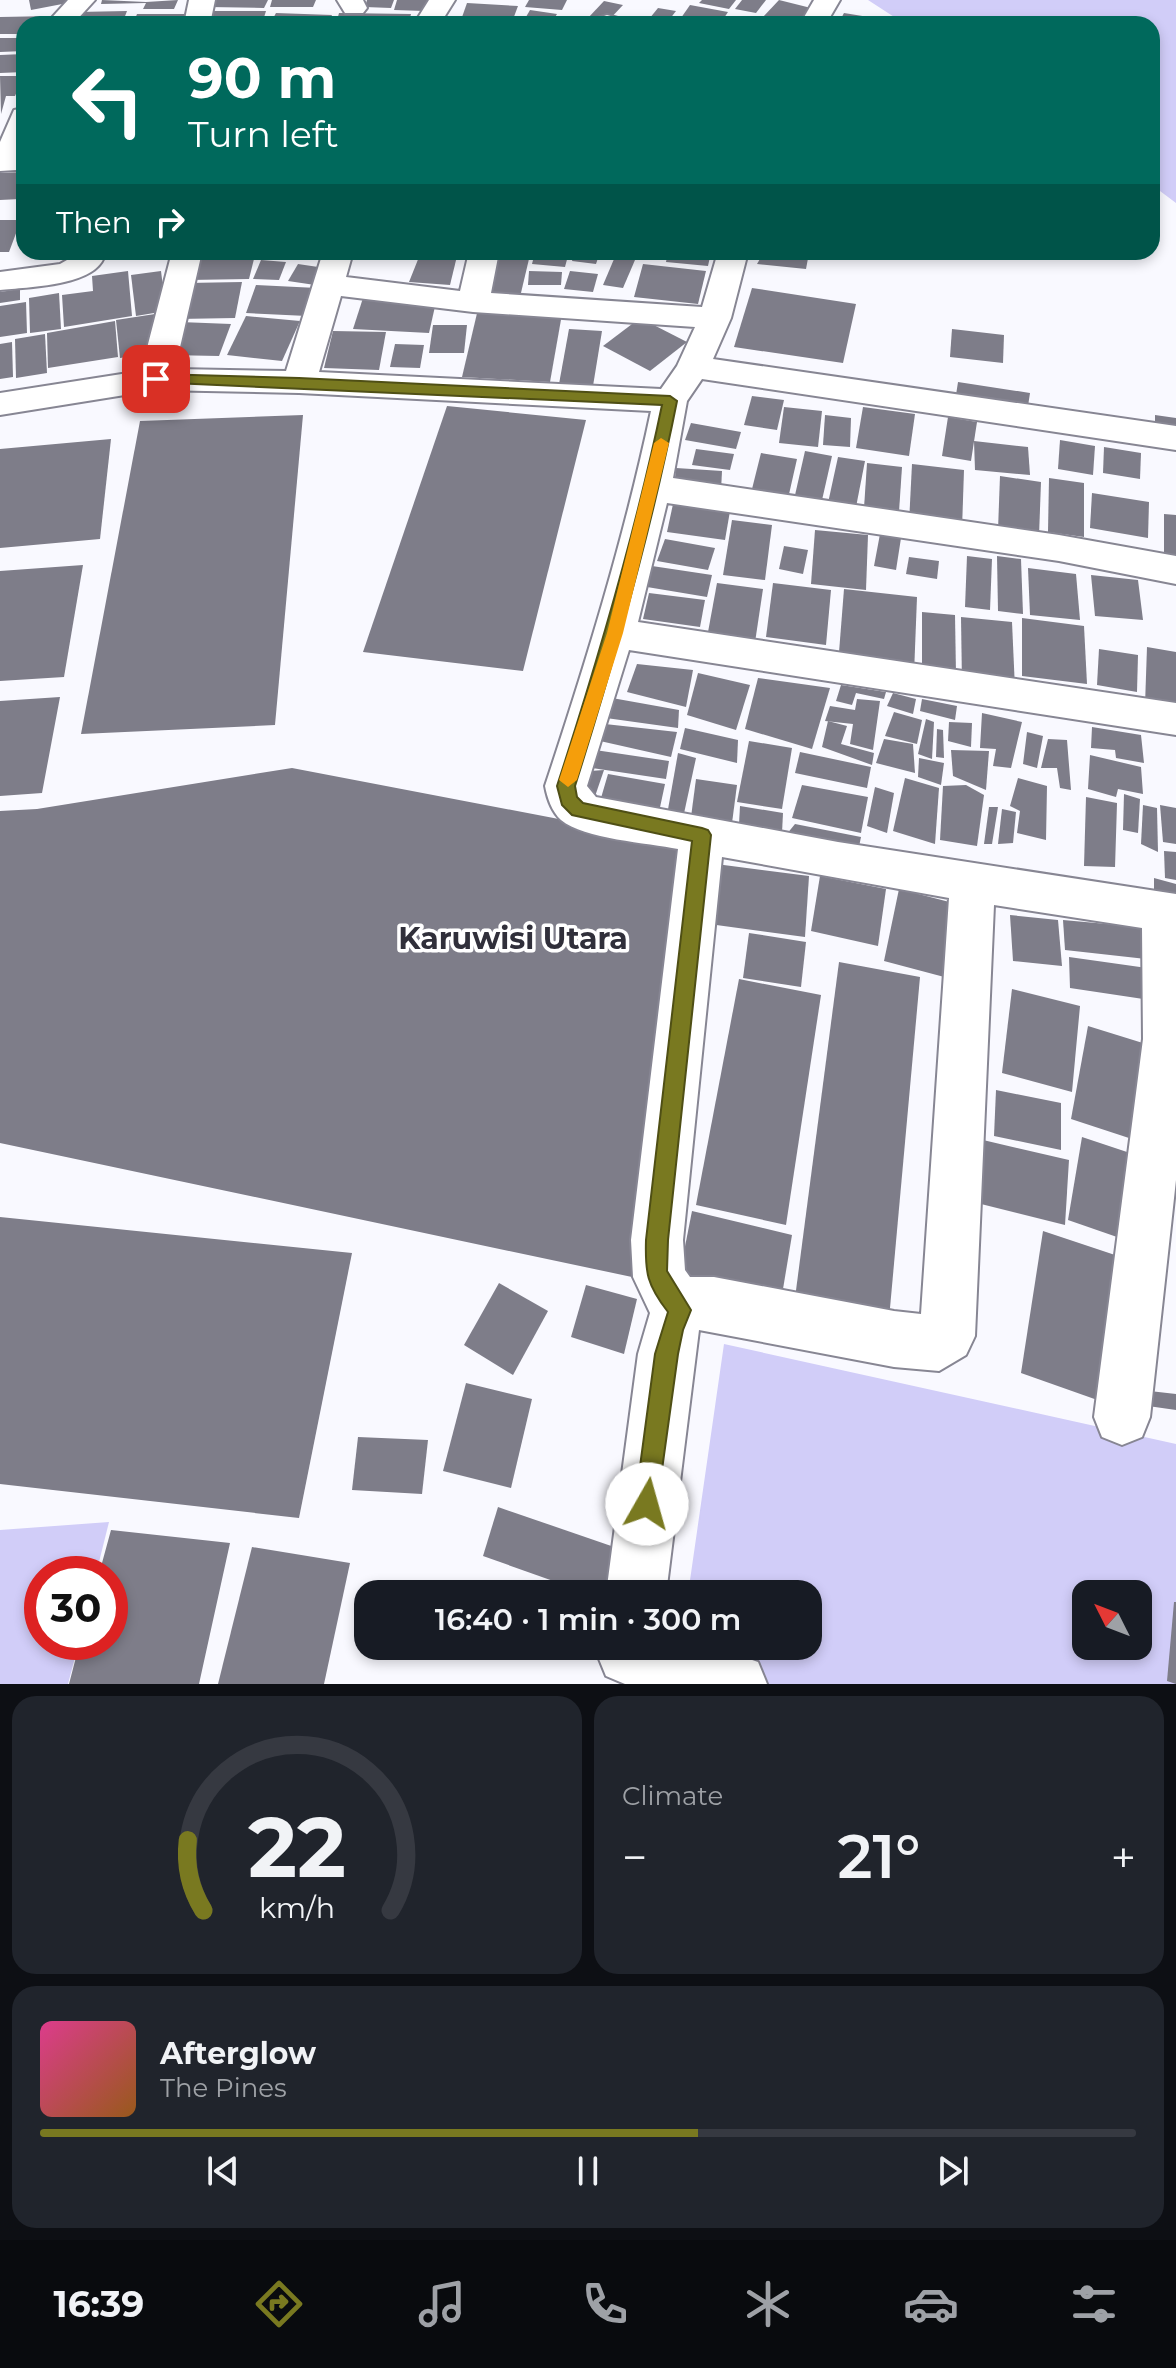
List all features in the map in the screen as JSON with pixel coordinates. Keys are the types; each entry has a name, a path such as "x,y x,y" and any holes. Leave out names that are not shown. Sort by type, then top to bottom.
{"street":[{"path":"67,16 82,0"},
{"path":"10,164 16,143"},
{"path":"0,281 68,272 89,260"},
{"path":"156,379 185,260"},
{"path":"299,382 336,260"},
{"path":"473,302 482,260"},
{"path":"731,260 715,318 693,367 670,401 653,488 615,633 566,786 568,800 578,810 589,814 973,882 1170,912 1167,1039 1122,1417"},
{"path":"330,285 473,302 715,318"},
{"path":"693,367 1176,438"},
{"path":"0,404 156,379 299,382 670,401"},
{"path":"653,488 1059,548 1176,570"},
{"path":"615,633 1176,719"},
{"path":"680,1310 662,1286 656,1271 657,1240 702,835"},
{"path":"638,1580 666,1354 671,1329 680,1310 693,1303 714,1304 894,1339 939,1343 947,1336 973,882"},
{"path":"650,1660 736,1684"}],"shaded area":[{"path":"868,0 1176,0 1176,203 1160,191 1160,16 893,16"},
{"path":"724,1344 1176,1444 1176,1684 676,1684 679,1660 822,1660 822,1580 690,1580"},
{"path":"109,1522 100,1556 24,1556 24,1660 74,1660 68,1684 0,1684 0,1530"}],"building":[{"path":"29,0 77,0 78,1 31,10"},
{"path":"102,0 178,0 174,9 143,9 146,3 101,4"},
{"path":"212,0 268,0 264,8 209,7"},
{"path":"272,0 316,0 313,7 270,7"},
{"path":"367,0 394,0 391,8 365,7"},
{"path":"397,0 428,0 424,11 394,10"},
{"path":"529,0 567,0 562,10 525,7"},
{"path":"702,0 736,0 729,9 699,3"},
{"path":"742,0 766,0 756,13 735,9"},
{"path":"779,0 819,10 813,16 764,16"},
{"path":"604,1 623,5 613,16 590,16"},
{"path":"467,3 518,6 514,16 462,16"},
{"path":"690,5 728,12 725,16 682,16"},
{"path":"658,8 676,11 672,16 652,16"},
{"path":"530,10 557,14 556,16 527,16"},
{"path":"127,11 125,16 77,16 78,12"},
{"path":"206,11 266,11 264,16 204,16"},
{"path":"276,13 332,15 332,16 274,16"},
{"path":"339,13 411,14 410,16 338,16"},
{"path":"137,14 186,14 185,16"},
{"path":"0,17 16,17 16,34 0,34"},
{"path":"0,38 16,38 16,51 0,52"},
{"path":"16,54 16,72 0,73 0,55"},
{"path":"0,76 16,76 16,94 6,96 1,114"},
{"path":"16,172 16,199 0,200 0,173"},
{"path":"0,220 16,220 16,233 9,252 0,252"},
{"path":"195,260 254,260 249,279 189,280"},
{"path":"261,260 286,262 279,280 253,279"},
{"path":"418,260 456,260 450,285 409,282"},
{"path":"497,260 529,260 520,297 488,295"},
{"path":"533,260 567,260 565,267 532,264"},
{"path":"572,260 597,260 596,264"},
{"path":"614,260 635,260 623,288 603,285"},
{"path":"666,260 709,260 708,266"},
{"path":"759,260 808,260 806,269 757,264"},
{"path":"298,264 325,268 315,285 288,281"},
{"path":"643,264 706,271 698,304 634,297"},
{"path":"128,271 132,316 64,327 62,295 93,291 92,276"},
{"path":"161,271 166,311 136,316 131,275"},
{"path":"529,271 562,272 561,285 528,285"},
{"path":"570,271 598,274 593,292 564,289"},
{"path":"242,282 235,318 178,319 187,283"},
{"path":"256,285 317,288 307,316 246,313"},
{"path":"752,288 856,304 843,363 734,347"},
{"path":"20,289 20,300 0,303 0,292"},
{"path":"59,293 61,329 30,333 29,298"},
{"path":"363,298 436,302 429,333 353,329"},
{"path":"26,302 27,333 0,337 0,306"},
{"path":"478,309 562,314 550,382 462,377"},
{"path":"155,314 159,352 120,358 116,320"},
{"path":"246,316 300,321 282,361 227,355"},
{"path":"640,318 687,342 650,371 603,346"},
{"path":"115,321 118,357 48,368 47,333"},
{"path":"180,322 231,324 219,356 168,355"},
{"path":"433,325 467,325 464,353 429,353"},
{"path":"569,329 602,331 593,386 559,384"},
{"path":"952,329 1004,335 1003,363 950,357"},
{"path":"333,331 386,332 379,370 324,368"},
{"path":"45,334 47,373 16,378 15,339"},
{"path":"12,342 13,377 0,379 0,344"},
{"path":"395,344 424,345 420,368 390,367"},
{"path":"958,382 1030,393 1028,406 956,395"},
{"path":"752,396 784,400 777,430 744,425"},
{"path":"447,406 586,420 523,671 363,652"},
{"path":"784,407 822,411 818,447 779,443"},
{"path":"863,407 915,414 909,456 856,448"},
{"path":"303,415 275,725 81,734 140,421"},
{"path":"825,415 851,418 850,447 823,445"},
{"path":"1155,415 1176,418 1176,433 1155,430"},
{"path":"948,417 977,422 971,461 942,456"},
{"path":"691,423 741,432 736,449 685,440"},
{"path":"111,439 100,539 0,548 0,449"},
{"path":"1060,440 1095,446 1093,475 1058,469"},
{"path":"974,441 1028,447 1030,475 975,470"},
{"path":"1104,447 1141,453 1140,479 1103,473"},
{"path":"696,449 734,454 730,470 692,465"},
{"path":"805,451 832,456 820,509 793,504"},
{"path":"761,453 797,459 787,503 750,497"},
{"path":"838,457 865,461 856,507 828,503"},
{"path":"867,463 902,467 899,512 864,508"},
{"path":"912,464 964,470 962,529 909,523"},
{"path":"676,468 722,471 721,491 674,488"},
{"path":"1000,476 1041,482 1039,536 998,530"},
{"path":"1049,478 1084,483 1084,537 1048,532"},
{"path":"1092,493 1149,502 1148,538 1090,528"},
{"path":"673,504 730,511 725,540 667,532"},
{"path":"1164,514 1176,515 1176,559 1164,557"},
{"path":"732,520 772,525 765,580 723,575"},
{"path":"815,530 868,535 866,590 811,584"},
{"path":"880,534 901,538 896,570 874,566"},
{"path":"665,539 715,548 708,570 657,561"},
{"path":"784,546 808,550 803,574 779,569"},
{"path":"967,556 992,559 990,610 965,607"},
{"path":"997,556 1021,559 1023,614 998,611"},
{"path":"909,557 939,561 937,579 906,574"},
{"path":"83,565 64,677 0,681 0,571"},
{"path":"652,566 712,575 707,597 647,587"},
{"path":"1028,568 1076,574 1080,620 1030,615"},
{"path":"1091,575 1138,580 1143,620 1095,616"},
{"path":"717,583 763,589 754,649 706,643"},
{"path":"773,583 831,590 826,645 766,637"},
{"path":"844,589 917,597 914,674 838,665"},
{"path":"649,593 705,600 700,627 643,619"},
{"path":"922,612 955,615 956,675 922,671"},
{"path":"961,617 1012,622 1015,689 962,684"},
{"path":"1022,618 1084,626 1087,684 1022,676"},
{"path":"1147,647 1176,652 1176,711 1145,705"},
{"path":"1099,649 1138,655 1137,692 1097,685"},
{"path":"637,664 693,670 686,707 627,692"},
{"path":"698,673 750,685 736,730 687,715"},
{"path":"758,678 830,688 812,749 745,729"},
{"path":"841,685 886,692 884,699 856,693 852,705 836,701"},
{"path":"893,693 916,699 913,714 887,706"},
{"path":"60,697 42,793 0,796 0,701"},
{"path":"612,698 679,710 678,728 606,718"},
{"path":"857,699 880,701 873,750 850,744 853,724 825,721 830,706 855,710"},
{"path":"922,699 957,706 955,720 920,711"},
{"path":"894,712 922,720 917,744 885,736"},
{"path":"982,713 1022,722 1011,768 993,766 996,749 980,748"},
{"path":"926,719 934,722 932,759 918,754"},
{"path":"828,721 847,726 841,744 874,753 872,765 822,747"},
{"path":"949,722 972,723 971,747 948,741"},
{"path":"605,724 677,732 671,757 600,741"},
{"path":"1092,727 1141,735 1144,763 1116,758 1115,750 1091,748"},
{"path":"685,728 738,740 737,763 680,749"},
{"path":"937,729 943,730 944,758 936,757"},
{"path":"1027,732 1043,736 1037,768 1023,764"},
{"path":"884,739 913,744 915,773 876,763"},
{"path":"1048,739 1067,740 1071,790 1060,788 1057,768 1041,768"},
{"path":"749,741 792,748 782,809 737,802"},
{"path":"595,750 669,761 666,779 592,768"},
{"path":"951,750 989,751 986,790 953,776"},
{"path":"800,752 871,767 867,788 795,773"},
{"path":"678,753 696,758 683,818 667,815"},
{"path":"1090,755 1141,767 1143,794 1118,789 1116,797 1088,789"},
{"path":"919,758 944,763 941,785 918,777"},
{"path":"292,768 689,844 632,1277 0,1143 0,811 37,809"},
{"path":"604,770 591,808 581,803 590,771"},
{"path":"608,774 665,784 659,812 601,798"},
{"path":"905,778 939,788 935,844 893,831"},
{"path":"1018,778 1047,786 1046,840 1017,833 1020,811 1010,806"},
{"path":"696,779 737,785 732,823 691,817"},
{"path":"802,785 868,797 861,833 792,818"},
{"path":"966,785 984,795 977,846 940,840 943,786"},
{"path":"875,787 894,793 887,833 867,826"},
{"path":"1124,794 1140,799 1138,833 1123,830"},
{"path":"1086,797 1117,803 1115,867 1084,866"},
{"path":"1143,805 1157,808 1158,852 1141,844"},
{"path":"1160,805 1176,808 1176,844 1163,842"},
{"path":"740,806 783,813 782,833 739,824"},
{"path":"989,807 998,807 992,844 984,844"},
{"path":"1002,809 1016,812 1013,843 998,844"},
{"path":"795,824 861,837 857,856 782,840"},
{"path":"1164,851 1176,852 1176,880 1165,878"},
{"path":"716,864 809,876 805,937 709,924"},
{"path":"820,876 886,889 878,946 811,931"},
{"path":"1154,878 1176,884 1176,908 1154,901"},
{"path":"899,889 961,905 948,978 884,961"},
{"path":"1010,915 1058,920 1062,966 1013,961"},
{"path":"1063,920 1151,928 1155,960 1065,950"},
{"path":"749,933 806,942 801,987 743,978"},
{"path":"1069,957 1147,968 1150,1000 1070,988"},
{"path":"839,962 920,977 889,1319 795,1298"},
{"path":"739,979 821,995 786,1225 696,1205"},
{"path":"1012,989 1080,1006 1072,1092 1002,1073"},
{"path":"1088,1026 1146,1044 1132,1139 1071,1119"},
{"path":"996,1090 1061,1103 1061,1150 994,1136"},
{"path":"1082,1137 1130,1153 1117,1237 1068,1220"},
{"path":"983,1140 1069,1160 1065,1225 977,1203"},
{"path":"692,1211 792,1235 781,1301 679,1277"},
{"path":"0,1217 352,1253 299,1518 0,1484"},
{"path":"1043,1231 1121,1257 1103,1402 1021,1373"},
{"path":"499,1283 548,1311 513,1375 464,1345"},
{"path":"586,1285 637,1299 624,1354 571,1337"},
{"path":"466,1383 532,1399 511,1488 443,1471"},
{"path":"1132,1389 1176,1394 1176,1410 1134,1404"},
{"path":"358,1437 428,1440 422,1494 352,1490"},
{"path":"498,1507 620,1549 612,1580 551,1580 483,1556"},
{"path":"111,1530 230,1543 199,1684 69,1684 75,1660 128,1660 128,1556 104,1556"},
{"path":"252,1547 350,1563 324,1684 218,1684"},
{"path":"1176,1602 1176,1684 1167,1681"}],"slow traffic":[{"path":"568,780 615,633 653,488 661,443"}],"district":[{"name":"Karuwisi Utara","path":"513,939"}],"route":[{"path":"156,379 299,382 670,401 653,488 615,633 566,786 568,800 578,810 589,814 702,835 657,1240 656,1271 662,1286 680,1310 671,1329 666,1354 647,1504"}]}
